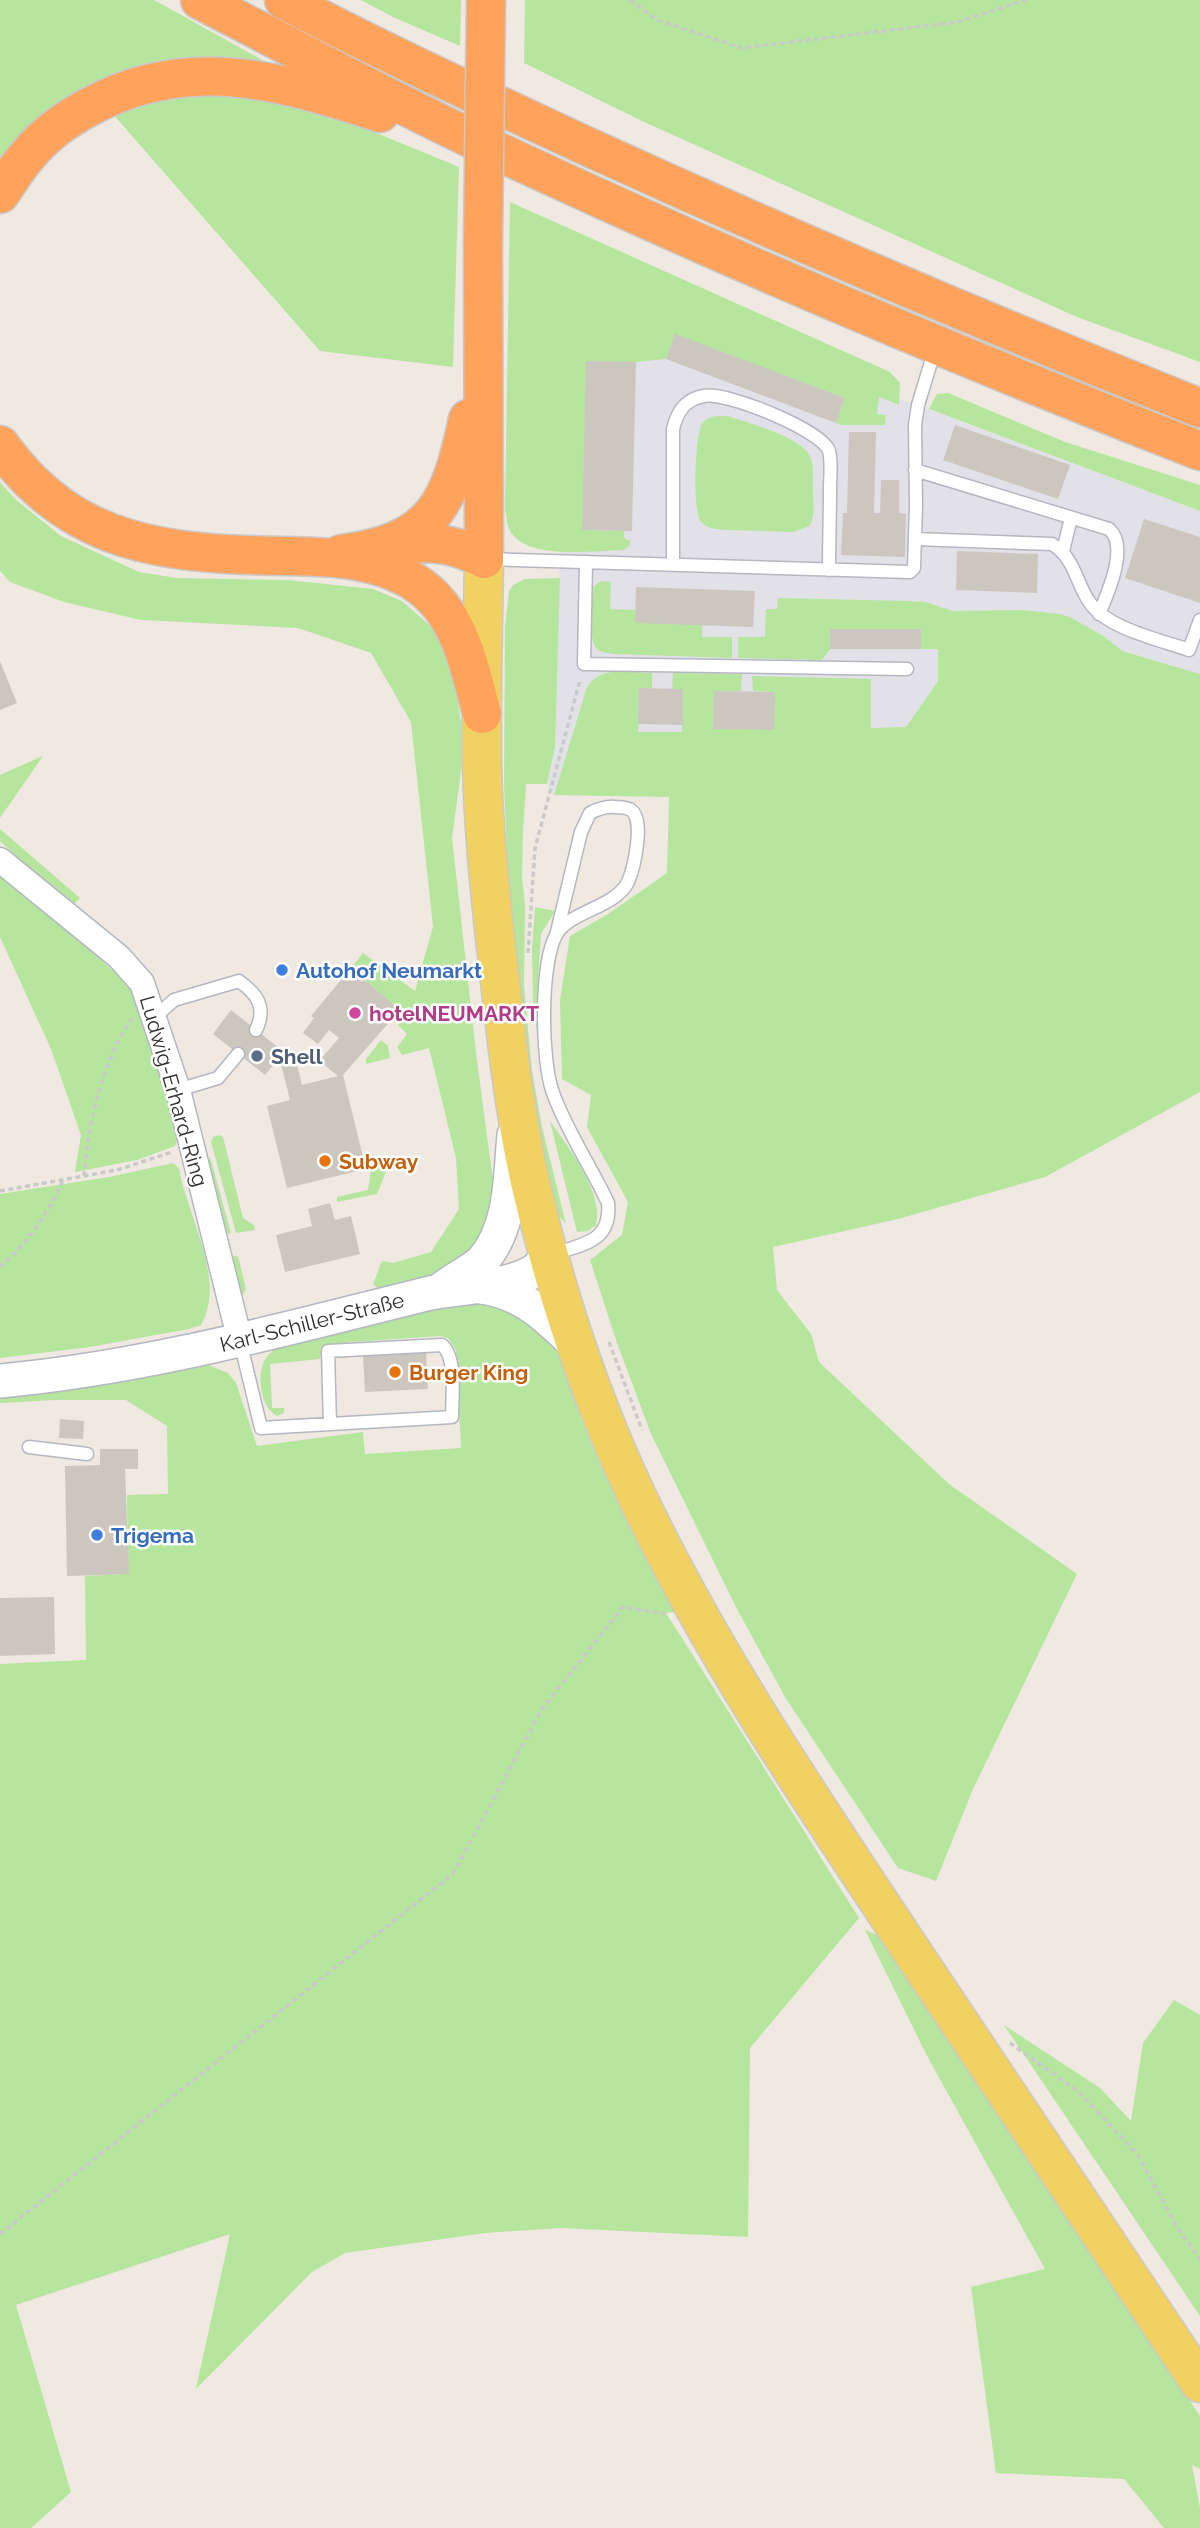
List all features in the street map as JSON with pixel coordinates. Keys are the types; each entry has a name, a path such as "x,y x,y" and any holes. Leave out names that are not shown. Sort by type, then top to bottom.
{"highway":[{"path":"200,0 375,91 524,163 936,346 1200,451"},
{"path":"284,0 376,48 708,202 904,288 1200,408"},
{"path":"0,445 29,480 53,500 95,527 124,539 202,553 320,557 363,562 442,544 461,548 484,559 483,242 486,0"},
{"path":"0,194 28,154 72,116 133,87 193,76 247,78 305,90 524,163"},
{"path":"383,557 400,539 434,512 449,489 459,462 484,352"},
{"path":"383,557 433,597 444,611 467,658 482,714"}],"main road":[{"path":"484,559 484,824 516,1115 549,1256 576,1345 613,1443 650,1522 699,1614 760,1717 883,1908 1200,2383"}],"street":[{"name":"Ludwig-Erhard-Ring","path":"0,860 132,970 142,983 178,1090 240,1341"},
{"path":"479,1274 506,1214 516,1115"},
{"path":"479,1274 513,1253 549,1256"},
{"path":"479,1274 500,1290 523,1299 541,1312 576,1345"},
{"name":"Karl-Schiller-Straße","path":"0,1381 122,1366 240,1341 440,1290 479,1274"}],"lane":[{"path":"484,559 910,572 914,568 915,540 914,439 918,405 936,346"},
{"path":"673,564 673,429 677,413 687,402 713,395 744,403 811,433 823,441 829,450 829,570"},
{"path":"915,470 1108,529 1115,535 1117,542 1115,567 1099,614"},
{"path":"1063,551 1071,518"},
{"path":"915,540 1052,544 1063,551 1073,564 1089,603 1099,614 1124,627 1189,650 1200,620"},
{"path":"586,562 584,664 907,669"},
{"path":"549,1256 594,1240 607,1225 609,1215 608,1203 551,1089 545,987 547,962 581,832 590,813 607,806 631,810 639,824 628,881 609,901 584,913 557,932"},
{"path":"153,1011 174,1000 239,981 252,990 261,1006 262,1013 256,1030"},
{"path":"178,1090 218,1079 238,1054"},
{"path":"240,1341 261,1428 452,1417 451,1357 442,1345 328,1351 330,1424"},
{"path":"29,1447 87,1454"}],"path":[{"path":"630,0 657,20 742,48 957,22 1026,0"},
{"path":"84,1176 88,1130 112,1057 131,1019 153,1011"},
{"path":"0,1191 144,1162 191,1145"},
{"path":"0,1267 20,1247 52,1205 63,1180"},
{"path":"0,2234 453,1874 542,1709 623,1606 678,1617"},
{"path":"1007,2041 1079,2092 1138,2155 1177,2227 1200,2259"}],"shaded area":[{"path":"529,260 1200,511 1200,674 1121,651 938,681 865,786 669,797 554,795 547,784 555,748 560,551"}],"green space":[{"path":"0,0 154,0 295,78 183,67 0,180"},
{"path":"361,0 461,0 460,46 393,17"},
{"path":"525,0 1200,0 1200,362 1077,317 642,121 524,63"},
{"path":"162,95 258,96 362,127 459,167 453,367 320,351 112,113"},
{"path":"510,202 890,372 900,383 899,405 879,397 877,414 886,415 885,425 842,425 836,423 845,398 675,335 666,359 636,362 587,361 582,530 624,531 624,538 630,541 630,545 624,550 568,552 527,545 511,533 505,509"},
{"path":"948,393 1065,442 1200,485 1200,511 929,409 937,394"},
{"path":"727,416 785,437 805,449 813,468 814,508 809,526 794,532 726,530 709,527 701,522 696,504 696,457 700,431 707,419"},
{"path":"0,482 15,499 61,536 139,572 177,578 287,580 373,589 402,601 437,632 454,678 461,722 463,757 452,838 495,1196 480,1245 438,1274 382,1292 373,1284 382,1261 393,1263 431,1252 459,1209 456,1158 429,1048 402,1055 397,1047 407,1034 398,1025 410,1012 400,1010 351,968 363,953 415,991 433,927 411,722 371,653 298,628 141,620 64,602 10,582 0,571"},
{"path":"560,578 555,748 547,784 526,784 522,877 525,904 524,985 532,1071 542,1127 566,1224 557,1214 541,1152 510,924 504,784 505,627 509,591 513,585 525,579"},
{"path":"601,581 611,582 610,609 636,610 702,625 702,637 732,637 732,658 613,654 599,650 592,637 591,620 593,587"},
{"path":"778,598 909,601 925,602 953,611 1022,610 1060,614 1105,637 1122,651 1200,674 1200,1092 1045,1177 898,1219 773,1247 777,1290 811,1334 819,1362 949,1484 1077,1574 973,1789 936,1881 898,1868 785,1697 737,1609 651,1434 590,1260 622,1235 628,1202 587,1127 591,1095 562,1079 560,1000 570,936 608,914 667,873 669,797 554,795 587,687 593,680 600,675 616,671 652,673 652,688 639,689 638,732 682,732 683,689 672,689 673,673 742,674 741,691 714,691 713,728 775,692 753,691 752,676 871,679 871,728 906,727 938,681 938,649 921,649 921,629 830,629 830,649 822,660 738,658 738,637 765,637 766,609 777,609"},
{"path":"43,756 0,818 0,775"},
{"path":"0,829 80,898 74,904 68,904 0,841"},
{"path":"0,871 117,974 138,1000 152,1041 177,1141 175,1146 137,1160 75,1172 81,1135 51,1049 0,937"},
{"path":"535,907 555,911 541,934 538,977 543,1075 533,1003 532,950"},
{"path":"381,1040 388,1046 390,1058 366,1064 366,1059"},
{"path":"550,1121 583,1170 595,1198 596,1225 588,1231 577,1232"},
{"path":"213,1137 223,1137 243,1218 254,1225 255,1230 236,1233 211,1142"},
{"path":"210,1156 231,1233 225,1234 208,1170"},
{"path":"173,1163 179,1168 208,1268 208,1307 201,1325 90,1347 0,1358 0,1194 109,1177"},
{"path":"388,1167 377,1194 337,1202 337,1197 368,1190 371,1169"},
{"path":"231,1256 238,1256 246,1289 242,1296"},
{"path":"491,1301 536,1326 552,1341 614,1496 676,1612 666,1613 859,1918 750,2048 748,2237 561,2228 485,2233 345,2253 312,2272 196,2389 230,2234 16,2305 71,2492 31,2528 0,2528 0,1664 86,1660 85,1576 128,1574 127,1495 168,1494 167,1426 126,1400 0,1403 0,1390 203,1363 228,1373 236,1383 257,1446 363,1432 365,1454 461,1448 456,1350 448,1338 440,1336 350,1342 321,1348 320,1359 270,1364 272,1408 284,1408 284,1413 277,1416 268,1407 262,1394 262,1367 275,1348 425,1312"},
{"path":"865,1930 882,1937 1200,2416 1200,2469 1192,2465 1200,2508 1200,2528 1164,2528 1124,2479 996,2473 971,2287 1045,2269 926,2054"},
{"path":"1174,2000 1200,2015 1200,2316 1004,2025 1100,2088 1131,2121 1143,2043"}],"building":[{"path":"675,334 845,398 836,423 666,359"},
{"path":"586,361 636,362 632,531 582,530"},
{"path":"955,425 1070,465 1058,499 943,460"},
{"path":"849,432 876,432 874,513 880,513 881,480 899,480 899,513 906,514 905,557 841,555 843,513 847,513"},
{"path":"1144,519 1200,537 1200,603 1125,578"},
{"path":"957,551 1038,554 1037,593 956,590"},
{"path":"636,587 755,591 753,627 635,623"},
{"path":"830,629 921,629 921,649 830,649"},
{"path":"0,661 17,703 0,710"},
{"path":"639,688 683,689 683,725 638,724"},
{"path":"714,691 775,692 774,730 713,729"},
{"path":"351,968 400,1010 343,1075 366,1169 287,1188 267,1106 290,1100 280,1060 295,1057 302,1085 338,1076 319,1061 339,1038 329,1030 318,1044 303,1033 314,1018 311,1016"},
{"path":"231,1010 284,1052 265,1075 213,1034"},
{"path":"330,1203 335,1220 351,1216 360,1254 285,1272 276,1235 312,1226 308,1209"},
{"name":"Burger King","path":"426,1352 428,1389 365,1392 363,1355"},
{"path":"60,1419 84,1421 83,1439 59,1438"},
{"name":"Trigema","path":"100,1449 138,1449 138,1469 125,1469 129,1574 67,1576 65,1466 100,1465"},
{"path":"54,1597 55,1654 0,1656 0,1598"}],"place":[{"name":"Autohof Neumarkt","path":"282,970"},
{"name":"hotelNEUMARKT","path":"355,1013"},
{"name":"Shell","path":"257,1056"},
{"name":"Subway","path":"325,1161"},
{"name":"Burger King","path":"395,1372"},
{"name":"Trigema","path":"97,1535"}]}
